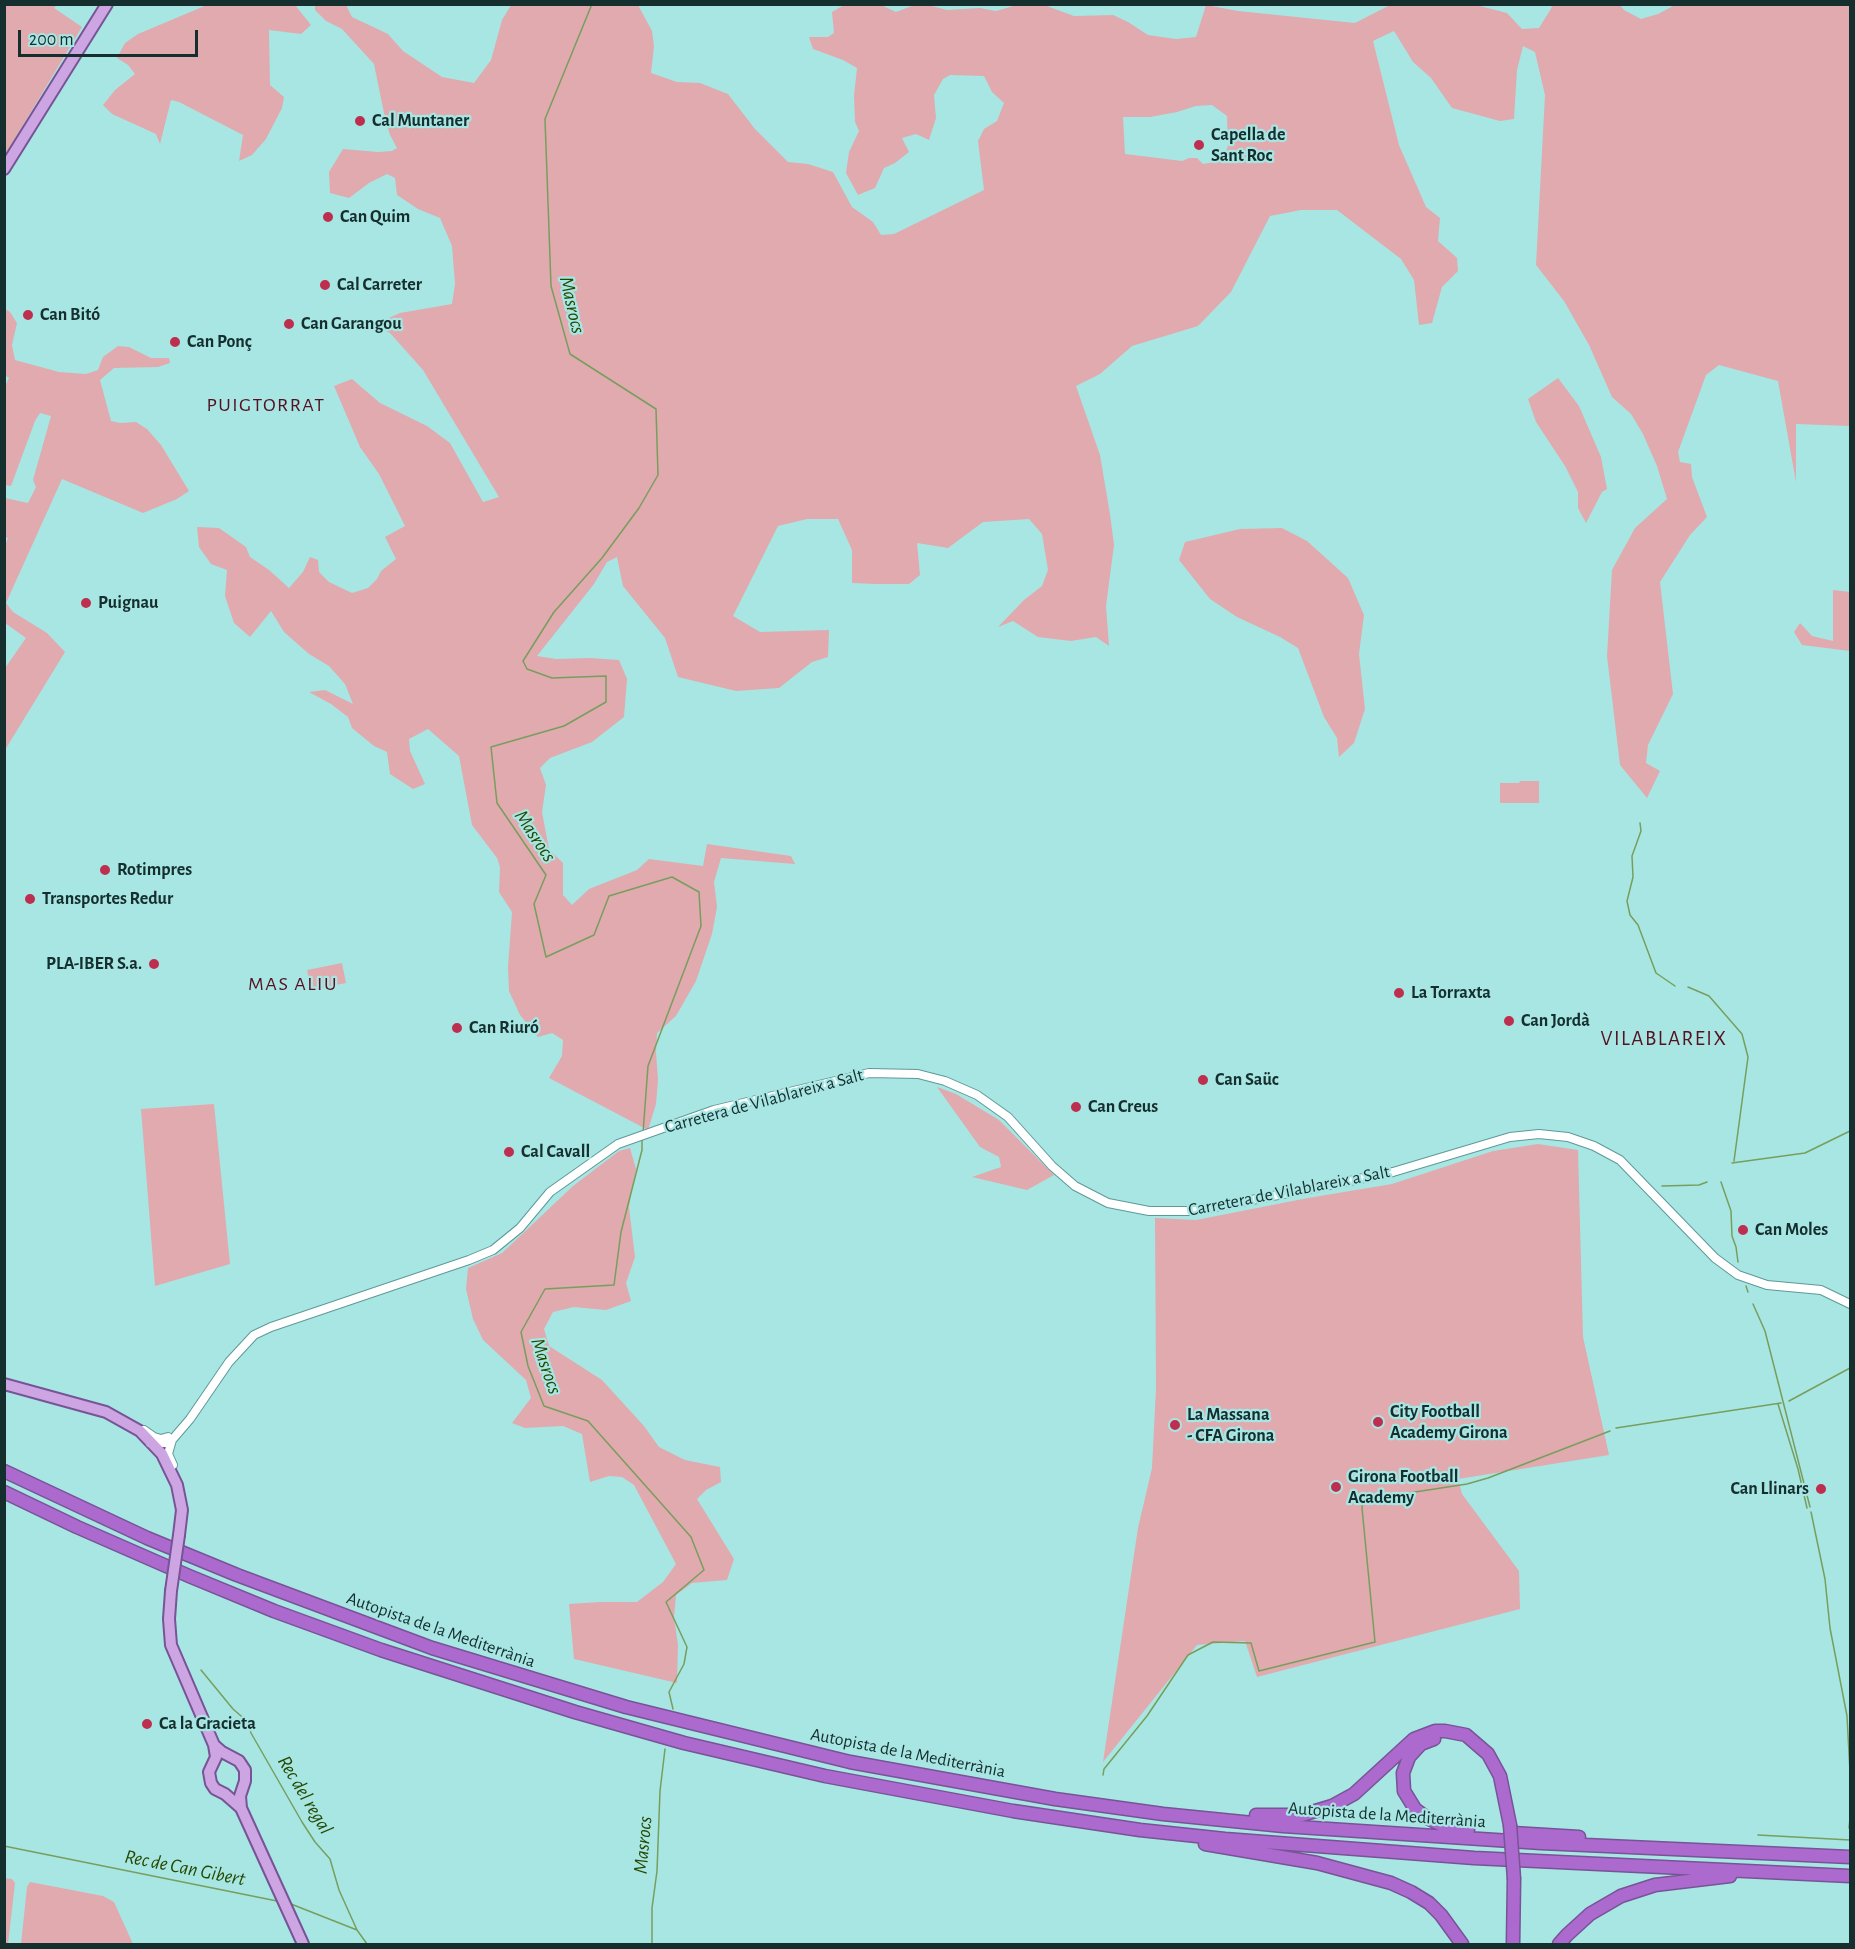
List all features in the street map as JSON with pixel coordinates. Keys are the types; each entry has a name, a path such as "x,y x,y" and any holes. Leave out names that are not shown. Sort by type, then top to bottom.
{"highway":[{"name":"Autopista de la Mediterrània","path":"4,1471 147,1538 411,1641 534,1680 678,1721 850,1762 1088,1803 1163,1814 1283,1826 1426,1837 1851,1857"},
{"name":"Autopista de la Mediterrània","path":"4,1492 135,1553 274,1611 414,1662 564,1709 684,1743 825,1776 1012,1812 1166,1833 1286,1845 1474,1858 1851,1876"},
{"path":"1088,1803 1120,1800 1251,1815 1302,1815 1322,1810 1354,1794 1414,1739 1435,1731 1466,1736 1488,1754 1500,1776 1511,1879 1512,1944"},
{"path":"1507,1826 1494,1779 1476,1750 1448,1737 1430,1739 1415,1750 1403,1773 1404,1791 1415,1809 1434,1822 1455,1831 1578,1836 1630,1847"},
{"path":"1166,1833 1212,1846 1334,1867 1391,1883 1429,1903 1441,1915 1462,1944"},
{"path":"1559,1944 1583,1919 1606,1904 1629,1892 1655,1885 1746,1873 1831,1875"},
{"path":"1506,1944 1511,1879"}],"main road":[{"path":"4,169 107,4"},
{"path":"4,1384 112,1414 140,1431 162,1454 175,1479 182,1510 171,1591 169,1619 171,1645 214,1745 216,1756 209,1772 211,1783 215,1789 225,1794 241,1808 303,1944"},
{"path":"91,1409 119,1424 147,1446 164,1469 174,1496 180,1531"},
{"path":"214,1745 239,1761 245,1770 241,1808"},
{"path":"215,1762 221,1758 232,1758"},
{"path":"225,1794 242,1788"}],"street":[{"name":"Carretera de Vilablareix a Salt","path":"175,1437 229,1362 254,1335 493,1250 512,1236 541,1201 561,1182 618,1144 714,1110 845,1078 881,1072 918,1074 959,1086 988,1102 1017,1126 1068,1180 1084,1191 1120,1206 1142,1211 1193,1211 1393,1172 1510,1137 1555,1135 1594,1146 1629,1168 1715,1258 1738,1275 1767,1285 1821,1290 1851,1304"},
{"path":"112,1414 128,1419 154,1437 175,1437"},
{"path":"119,1424 127,1426 154,1445 175,1437"},
{"path":"175,1437 168,1454 180,1482 182,1510"}],"shaded area":[{"path":"5,4 57,5 54,8 82,27 5,155"},
{"path":"917,4 947,10 980,8 996,11 1017,5 1044,5 1074,16 1113,15 1148,35 1176,39 1196,37 1206,5 1238,11 1355,23 1390,5 1476,5 1507,13 1522,29 1539,28 1552,7 1550,5 1620,5 1624,10 1641,19 1658,14 1675,5 1850,5 1850,426 1796,424 1796,482 1778,381 1719,365 1706,375 1678,452 1680,462 1691,464 1692,477 1707,517 1690,535 1660,582 1673,694 1648,745 1646,763 1660,771 1647,798 1620,765 1607,656 1612,570 1635,528 1667,499 1657,466 1643,434 1631,414 1612,397 1589,345 1564,301 1536,265 1545,95 1535,52 1523,46 1517,70 1514,119 1500,121 1452,108 1431,78 1413,62 1394,31 1373,41 1399,145 1426,207 1440,218 1438,241 1457,258 1458,271 1442,287 1432,323 1419,325 1414,280 1401,259 1337,210 1301,210 1270,216 1231,292 1198,326 1132,346 1100,374 1076,386 1100,455 1114,545 1106,606 1109,646 1096,637 1071,641 1038,637 1013,621 998,627 1024,600 1042,586 1048,570 1042,534 1029,519 983,522 948,548 917,543 920,575 909,584 876,584 852,583 852,550 838,519 807,519 778,526 733,616 760,632 829,630 828,657 812,662 779,688 736,691 678,677 665,638 623,586 617,557 607,562 594,584 537,656 556,659 619,660 627,679 624,717 592,742 550,758 540,768 546,785 542,812 549,849 563,863 563,895 572,905 589,889 637,870 649,859 703,866 707,844 791,856 795,864 721,858 714,882 717,907 712,934 696,981 676,1016 657,1033 656,1104 648,1130 549,1078 562,1056 563,1040 552,1033 538,1037 520,1015 509,991 508,967 512,912 499,892 500,867 497,858 472,825 459,756 428,729 409,739 410,751 425,784 413,789 390,774 387,752 374,746 352,728 348,717 309,692 325,690 353,704 345,684 329,666 309,654 284,632 271,611 250,637 234,623 225,596 227,570 211,564 199,547 197,527 219,528 246,547 250,557 289,588 303,572 310,557 318,560 319,572 329,582 352,593 368,588 381,571 396,559 385,537 405,526 379,474 360,447 334,386 352,379 380,403 427,426 450,443 483,502 499,497 423,370 390,333 373,325 400,313 452,304 455,284 452,246 440,218 418,209 397,195 395,178 387,174 369,183 349,198 330,193 329,172 343,149 378,152 392,151 397,148 385,118 374,64 342,29 326,21 315,10 315,5 346,5 352,17 388,34 403,51 442,77 474,83 491,60 502,20 511,5 638,5 652,31 654,46 651,73 677,82 700,83 728,94 755,129 788,162 808,164 833,172 852,207 873,222 881,235 894,234 984,190 978,141 984,129 997,121 1004,103 992,92 984,76 950,75 943,79 934,95 936,118 929,140 916,134 902,138 909,152 884,168 875,188 858,195 846,173 849,152 859,131 855,122 854,96 857,68 813,49 809,37 828,37 834,33 832,12 844,5 881,5 896,12","holes":["1212,105 1227,116 1228,146 1222,161 1203,164 1197,158 1182,161 1125,154 1123,117 1150,117 1196,106"]},
{"path":"207,5 295,5 311,25 301,34 269,30 270,85 284,97 282,108 266,139 252,155 239,161 243,135 179,102 171,100 160,144 156,134 112,114 103,105 115,90 135,74 128,65 117,58 125,43 138,34"},
{"path":"5,309 10,312 17,323 12,345 15,360 59,372 86,374 98,370 103,357 118,346 129,347 151,358 169,358 170,363 158,367 114,368 100,380 111,421 136,422 147,429 161,445 189,491 177,499 143,513 62,479 6,603 13,612 47,633 65,652 5,750 5,668 26,638 5,623 4,548 8,538 5,537 5,498 28,503 36,487 33,480 51,416 40,413 11,486 5,485 4,388 9,378 5,375"},
{"path":"1558,378 1579,406 1601,457 1607,489 1602,492 1586,523 1578,508 1578,492 1565,466 1536,422 1528,399"},
{"path":"1282,528 1307,541 1348,578 1364,615 1359,654 1365,709 1354,743 1339,757 1337,738 1324,717 1298,648 1237,617 1210,599 1179,560 1185,542 1240,529"},
{"path":"1833,590 1850,592 1850,651 1802,645 1794,632 1800,623 1812,636 1833,641"},
{"path":"1520,781 1539,781 1539,803 1500,803 1500,783 1519,783"},
{"path":"342,963 346,983 311,990 307,970"},
{"path":"937,1087 956,1094 999,1120 1054,1175 1027,1190 972,1177 1001,1167 999,1157 980,1147"},
{"path":"214,1104 230,1264 155,1286 141,1109"},
{"name":"City Football Academy Girona","path":"1538,1144 1578,1150 1583,1337 1609,1455 1458,1479 1462,1494 1519,1571 1520,1609 1257,1677 1245,1641 1197,1645 1103,1762 1138,1528 1152,1468 1156,1388 1155,1218 1196,1220 1392,1184 1493,1151"},
{"path":"630,1148 636,1169 629,1207 635,1257 626,1283 631,1301 606,1310 574,1307 553,1312 544,1329 549,1346 602,1380 644,1426 659,1447 685,1460 720,1467 721,1482 706,1490 697,1499 734,1559 727,1580 692,1583 676,1595 674,1617 678,1645 677,1683 574,1659 569,1604 637,1602 663,1582 676,1564 634,1485 622,1477 609,1476 590,1482 582,1434 563,1426 525,1428 512,1423 531,1398 526,1380 483,1340 473,1319 466,1289 468,1268 502,1253 573,1186 619,1151"},
{"path":"4,1878 12,1879 15,1883 8,1944 5,1944"},
{"path":"30,1882 103,1896 114,1902 133,1944 21,1944 27,1887"}],"waterway":[{"name":"Masrocs","path":"592,4 545,119 551,286 570,354 656,409 658,475 639,508 602,558 554,612 523,661 527,669 552,678 606,676 606,702 564,726 491,747 497,803 546,875 534,904 546,957 594,935 609,896 672,877 699,892 701,926 648,1066 643,1133"},
{"path":"1640,823 1641,831 1632,856 1633,877 1627,901 1630,915 1638,925 1656,973 1675,986"},
{"path":"1688,987 1709,996 1742,1034 1748,1057 1734,1161"},
{"path":"1732,1163 1805,1153 1850,1131"},
{"name":"Masrocs","path":"642,1138 642,1150 621,1232 614,1285 545,1289 521,1332 528,1366 544,1406 588,1421 691,1537 704,1570 666,1602 687,1647 684,1664 669,1692 673,1709"},
{"path":"1662,1186 1699,1185 1707,1182"},
{"path":"1721,1182 1731,1211 1732,1236 1738,1262"},
{"path":"1746,1286 1748,1292"},
{"path":"1753,1304 1765,1331 1810,1507"},
{"path":"1789,1401 1850,1368"},
{"path":"1616,1428 1781,1403"},
{"path":"1778,1404 1798,1469 1807,1508"},
{"path":"1103,1775 1104,1769 1147,1716 1188,1655 1213,1642 1251,1643 1259,1671 1375,1642 1363,1500 1467,1484 1610,1431"},
{"path":"1811,1512 1825,1579 1830,1628 1847,1716 1850,1772"},
{"name":"Rec del regal","path":"201,1670 233,1709 248,1722 251,1733 302,1822 330,1859 339,1890 357,1930 367,1944"},
{"name":"Masrocs","path":"652,1944 652,1908 657,1871 660,1791 665,1749"},
{"path":"1849,1828 1850,1818"},
{"path":"1758,1835 1850,1840"},
{"name":"Rec de Can Gibert","path":"4,1846 277,1901"},
{"name":"Rec de Can Gibert","path":"291,1904 357,1930"}],"place":[{"name":"Cal Muntaner","path":"360,121"},
{"name":"Capella de Sant Roc","path":"1199,145"},
{"name":"Can Quim","path":"328,217"},
{"name":"Cal Carreter","path":"325,285"},
{"name":"Can Bitó","path":"28,315"},
{"name":"Can Garangou","path":"289,324"},
{"name":"Can Ponç","path":"175,342"},
{"name":"Puignau","path":"86,603"},
{"name":"Rotimpres","path":"105,870"},
{"name":"Transportes Redur","path":"30,899"},
{"name":"PLA-IBER S.a.","path":"154,964"},
{"name":"La Torraxta","path":"1399,993"},
{"name":"Can Jordà","path":"1509,1021"},
{"name":"Can Riuró","path":"457,1028"},
{"name":"Can Saüc","path":"1203,1080"},
{"name":"Can Creus","path":"1076,1107"},
{"name":"Cal Cavall","path":"509,1152"},
{"name":"Can Moles","path":"1743,1230"},
{"name":"City Football Academy Girona","path":"1378,1422"},
{"name":"La Massana - CFA Girona","path":"1175,1425"},
{"name":"Girona Football Academy","path":"1336,1487"},
{"name":"Can Llinars","path":"1821,1489"},
{"name":"Ca la Gracieta","path":"147,1724"}],"district":[{"name":"PUIGTORRAT","path":"266,405"},
{"name":"MAS ALIU","path":"293,984"},
{"name":"VILABLAREIX","path":"1664,1039"}]}
